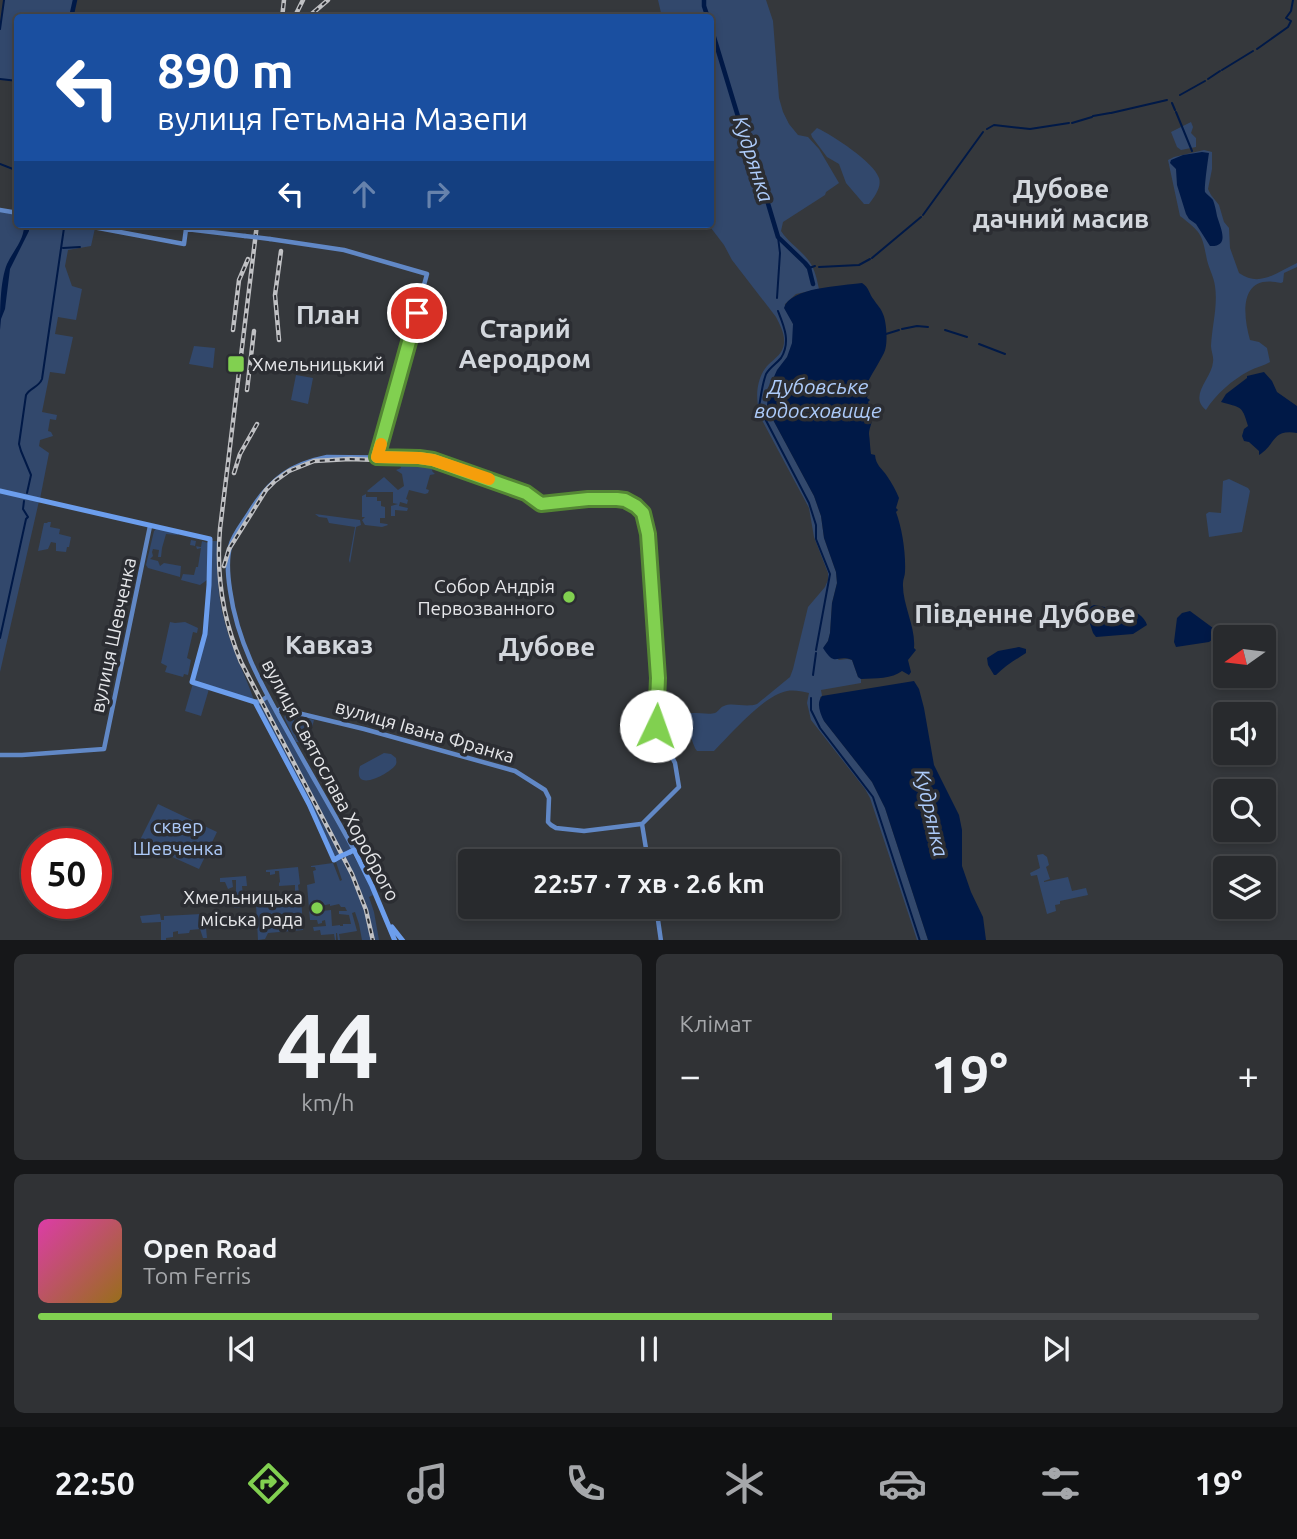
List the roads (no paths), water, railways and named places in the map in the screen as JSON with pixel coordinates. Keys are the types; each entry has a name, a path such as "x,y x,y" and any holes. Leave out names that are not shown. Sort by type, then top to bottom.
{"main road":[{"path":"98,228 184,244 186,229 270,239 345,250 427,274 377,457"},
{"name":"вулиця Святослава Хороброго","path":"395,940 352,851 245,650 232,603 229,549 264,491 287,471 311,460 327,457 419,458 433,460 526,493 541,504 588,499 622,499 633,503 643,513 648,534 658,678 656,726 675,763 679,787 642,824"},
{"path":"0,491 210,538 205,634 192,682 255,702 268,696"},
{"name":"вулиця Шевченка","path":"0,755 104,749 150,526"},
{"path":"255,702 337,858 352,851"},
{"name":"вулиця Івана Франка","path":"276,711 281,709 364,729 507,768 547,792 550,824 556,828 600,830 642,824"},
{"path":"642,824 646,849"},
{"path":"658,919 662,940"},
{"name":"вулиця Святослава Хороброго","path":"387,920 403,940"}],"water":[{"path":"1209,153 1205,192 1213,200 1222,236 1220,243 1210,246 1186,214 1177,185 1176,169 1170,163 1183,155"},
{"path":"29,228 29,231 10,269 0,330 3,279 7,264 21,240 24,229"},
{"name":"Дубовське водосховище","path":"862,283 881,310 885,323 885,350 866,386 869,392 867,398 870,400 868,402 875,417 869,432 870,449 899,498 896,512 904,549 903,591 916,650 908,660 911,672 909,675 902,671 889,677 861,679 852,660 833,659 823,648 830,633 836,572 814,496 767,406 773,379 787,357 792,343 793,324 784,308 788,301 818,289"},
{"path":"1264,372 1277,392 1297,406 1297,433 1278,435 1259,455 1259,451 1244,441 1242,436 1248,426 1242,410 1221,402 1226,394 1247,376"},
{"path":"1094,605 1115,609 1127,607 1142,617 1147,625 1133,634 1096,637 1085,609"},
{"path":"1190,611 1213,628 1213,639 1176,647 1174,642 1177,618"},
{"path":"1019,647 1026,649 1026,653 994,675 987,658 998,651"},
{"path":"914,681 924,708 934,765 959,815 962,830 962,866 983,917 986,940 928,940 885,808 872,782 824,721 820,711 819,702 822,696"}],"waterway":[{"path":"0,29 4,0"},
{"path":"72,14 75,0"},
{"name":"Кудрянка","path":"704,0 707,14"},
{"path":"1257,49 1288,27 1291,21 1286,18 1291,11 1293,0"},
{"name":"Кудрянка","path":"714,37 740,123 747,133 778,237 809,268 813,284"},
{"path":"1222,70 1253,51"},
{"path":"1208,79 1220,71"},
{"path":"0,79 14,81"},
{"path":"1180,95 1205,81"},
{"path":"1111,113 1167,100"},
{"path":"1172,103 1175,110"},
{"path":"1176,112 1192,151"},
{"path":"1093,116 1110,113"},
{"path":"1072,123 1092,117"},
{"path":"987,129 994,125 1030,129 1069,123"},
{"path":"923,215 983,132"},
{"path":"0,164 14,169"},
{"path":"872,258 921,217"},
{"path":"27,493 31,475 19,444 26,395 42,379 64,228"},
{"path":"777,298 780,253 778,237"},
{"path":"63,248 80,247"},
{"path":"819,267 859,265 870,259"},
{"name":"Кудрянка","path":"809,268 815,266"},
{"path":"778,311 786,334 786,346 781,358 766,374 759,407 809,503 816,525 816,539 830,574 816,650"},
{"path":"902,329 928,327"},
{"path":"886,334 899,330"},
{"path":"945,330 967,337"},
{"path":"979,344 1005,354"},
{"path":"0,638 28,517 23,509 24,501"},
{"path":"813,675 816,653"},
{"path":"811,698 811,710 820,728 873,797 920,940"}],"railway":[{"path":"282,14 284,0"},
{"path":"296,14 303,0"},
{"path":"312,14 328,0"},
{"path":"257,228 220,529 222,597 241,662 352,874 366,910 373,940"},
{"path":"279,340 275,295 281,251"},
{"path":"233,330 239,280 248,259"},
{"path":"247,390 254,331"},
{"path":"234,473 240,454 257,424"},
{"path":"224,566 229,549 266,490 289,471 314,461 350,459 432,462 524,495"}],"place":[{"name":"Хмельницький","path":"236,364"},
{"name":"Собор Андрія Первозванного","path":"569,597"},
{"name":"Хмельницька міська рада","path":"317,908"}],"district":[{"name":"Дубове дачний масив","path":"1061,204"},
{"name":"План","path":"328,315"},
{"name":"Старий Аеродром","path":"525,344"},
{"name":"Південне Дубове","path":"1025,614"},
{"name":"Кавказ","path":"329,645"},
{"name":"Дубове","path":"547,647"}],"park label":[{"name":"сквер Шевченка","path":"178,837"}]}
